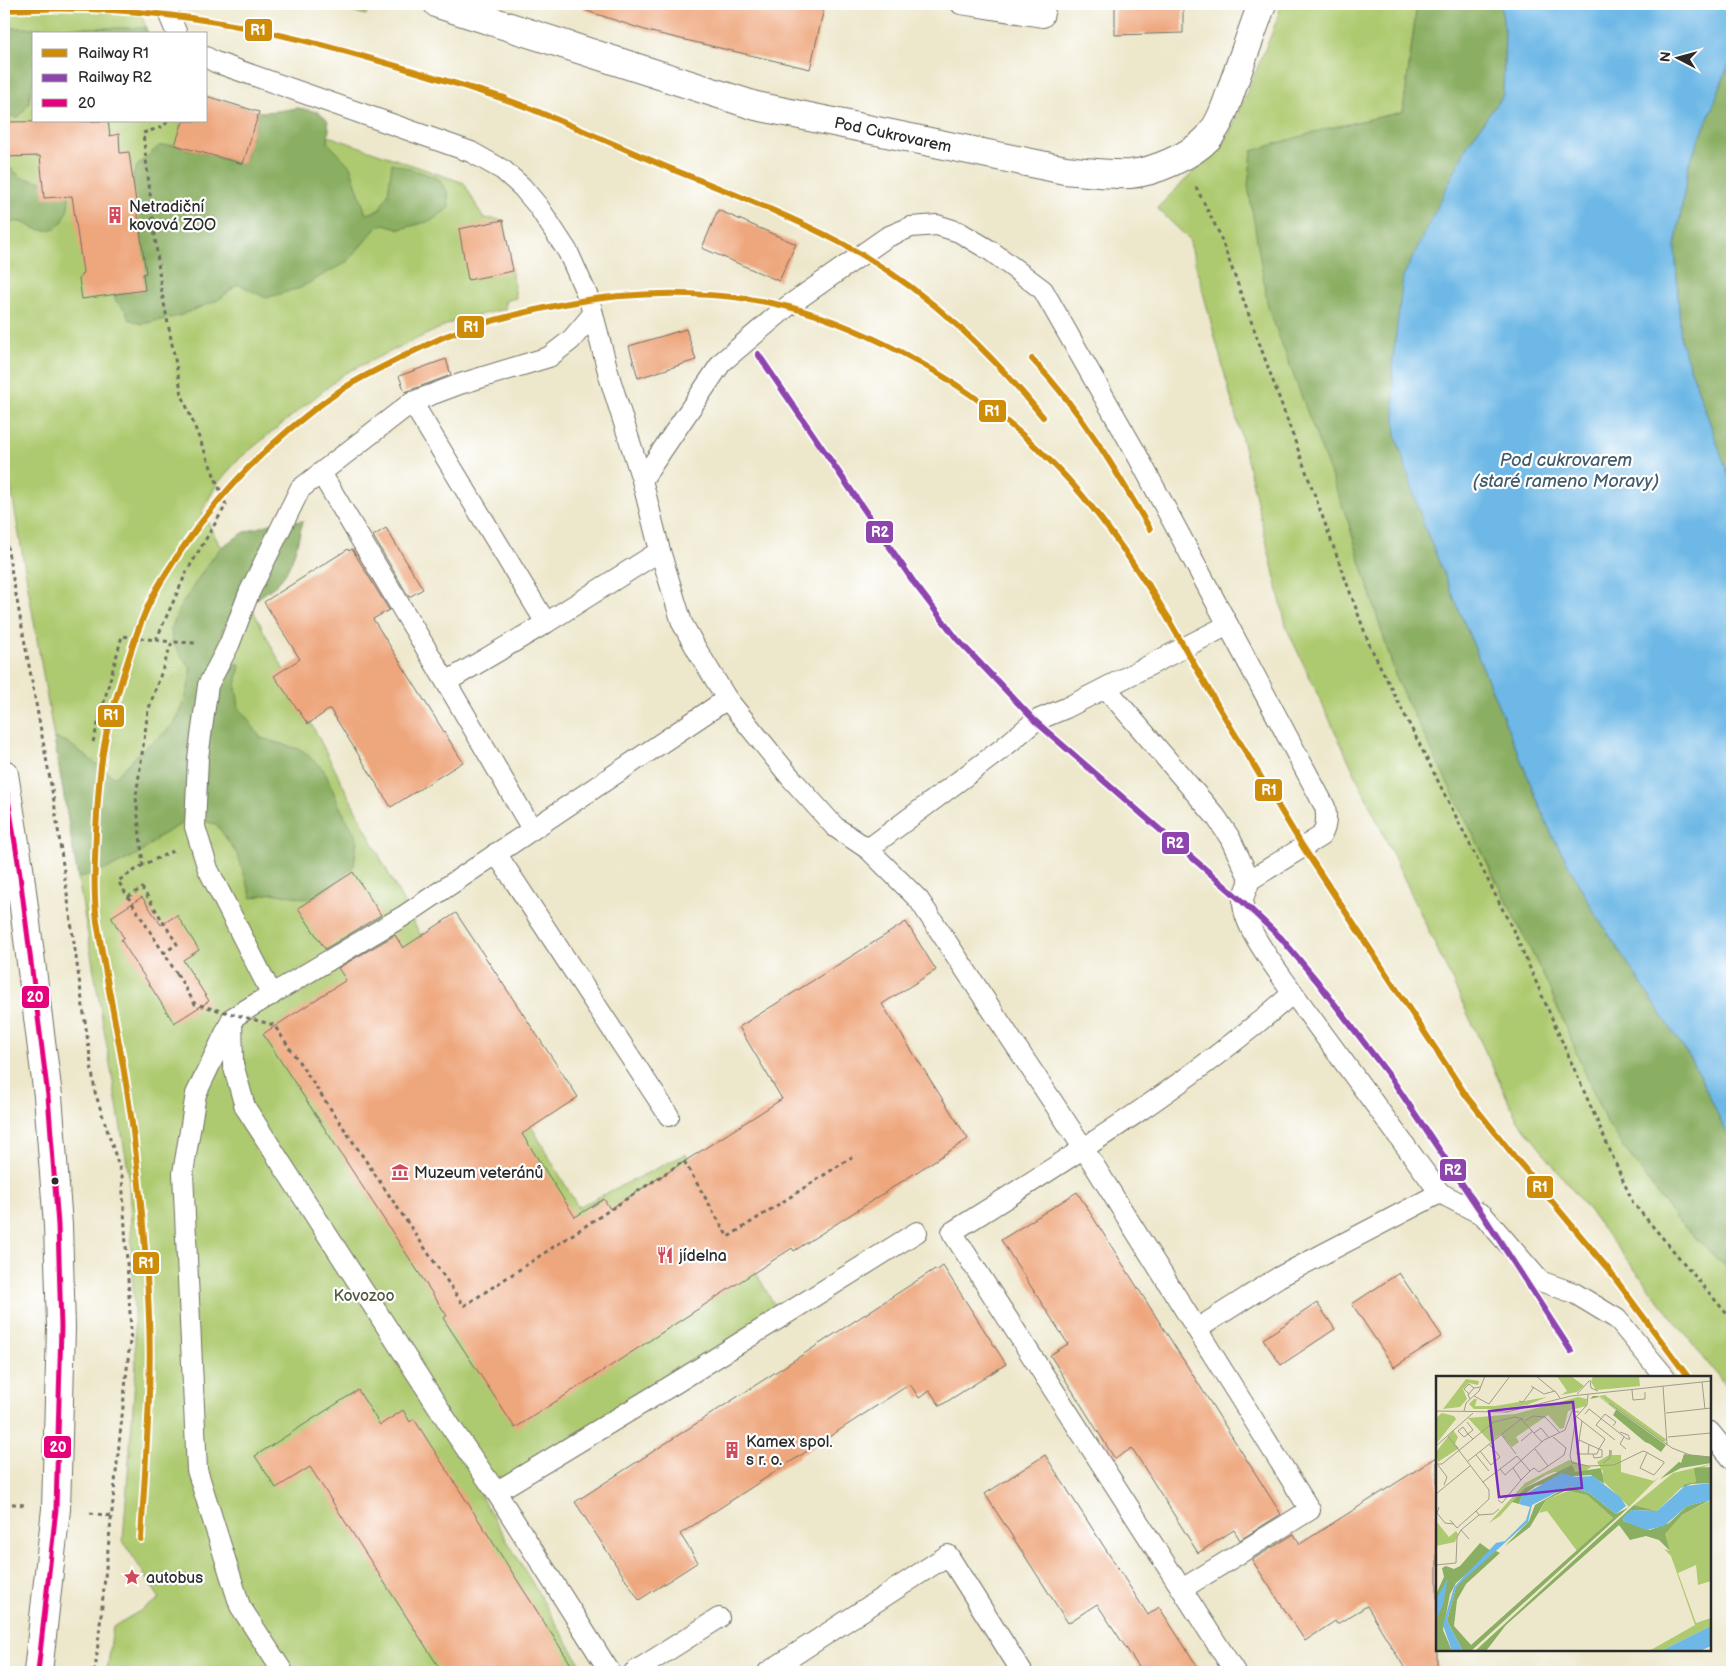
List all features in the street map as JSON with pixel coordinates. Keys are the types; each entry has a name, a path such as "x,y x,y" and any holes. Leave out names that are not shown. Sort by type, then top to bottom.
{"street":[{"name":"Pod Cukrovarem","path":"438,4 756,106 1065,170 1131,174 1155,169 1182,158 1208,138 1219,122 1262,4"},
{"path":"4,774 19,868 48,1096 58,1234 61,1327 56,1508 38,1672"}],"lane":[{"path":"169,4 169,15 176,32"},
{"path":"961,4 1043,17 1046,4"},
{"path":"208,58 471,152 503,170 522,187 538,206 568,252 589,299 610,379 642,480 660,551 682,623 697,650 727,699 790,778 835,827 868,849 919,900 1084,1149 1310,1510 1182,1589"},
{"path":"642,480 722,362 788,306 887,236 911,227 937,225 959,232 991,251 1043,290 1136,454 1324,807 1326,815 1324,830 1321,836 1250,880 1243,902 1249,924 1257,940 1293,993 1440,1193 1483,1215 1540,1281 1574,1293 1617,1319 1664,1376"},
{"path":"272,994 208,868 195,827 198,758 208,685 229,645 249,593 300,489 412,402 460,384 549,357 571,340 592,314"},
{"path":"412,402 546,623"},
{"path":"321,472 532,829"},
{"path":"446,682 546,623 660,551"},
{"path":"868,849 1003,748 1035,721 1066,708 1228,625"},
{"path":"1106,688 1216,817 1230,838 1250,880"},
{"path":"283,1672 240,1606 197,1470 183,1173 196,1094 232,1018 405,915 727,699"},
{"path":"496,853 670,1116"},
{"path":"1235,1672 952,1232 1084,1149 1160,1098 1293,993"},
{"path":"232,1018 233,1064 245,1107 453,1430 496,1492 610,1672"},
{"path":"1197,1329 1279,1277 1440,1193"},
{"path":"496,1492 918,1232"},
{"path":"1711,1433 1732,1459"},
{"path":"768,1672 948,1555 1022,1672"},
{"path":"634,1672 719,1618"}],"path":[{"path":"156,640 187,571 226,505 182,394 161,288 144,132 165,126 167,122"},
{"path":"1182,158 1219,233 1369,644 1516,934 1633,1203 1732,1320"},
{"path":"4,530 54,800 95,1092 122,1176 131,1331 95,1672"},
{"path":"93,742 122,636 172,642 229,645"},
{"path":"143,864 136,798 148,711 172,642"},
{"path":"199,838 143,864 118,881 195,1004 274,1025 464,1306 684,1161 728,1237 852,1157"},
{"path":"128,897 142,888 178,944 164,953"}],"green space":[{"name":"Kovozoo","path":"4,4 138,4 147,32 32,32 32,122 178,122 181,127 183,122 208,122 208,97 259,112 464,183 483,218 503,220 516,298 505,301 505,309 457,320 345,373 240,458 217,484 202,511 415,925 578,1207 686,1154 777,1309 480,1495 585,1672 107,1672 113,1627 160,1599 123,1541 136,1367 129,1175 4,447"},
{"path":"327,4 355,4 369,8 366,15"},
{"path":"1282,4 1417,4 1403,112 1325,129 1348,521 1397,681 1547,983 1606,1122 1675,1218 1732,1273 1732,1394 1517,1119 1287,629 1244,447 1189,239 1157,208 1227,139 1272,33"},
{"path":"1417,4 1501,4 1505,36 1503,95 1468,144 1423,523 1551,833 1596,915 1694,1064 1732,1144 1732,1273 1675,1218 1606,1122 1547,983 1397,681 1348,521 1268,307 1248,186 1252,151 1325,129 1403,112"},
{"path":"4,28 145,28 147,32 32,32 32,81 29,103 18,118 4,114"},
{"path":"1732,55 1732,485 1681,342 1675,247 1689,163"},
{"path":"298,108 318,112 327,119 329,128 328,143 350,166 366,214 379,210 388,194 392,163 438,178 448,193 449,208 431,221 400,229 384,224 377,227 348,261 300,288 266,298 238,284 218,300 179,316 142,324 129,319 126,311 115,300 118,212 137,166 159,146 175,145 243,164 259,112"},
{"path":"4,163 22,178 50,183 69,195 68,208 60,225 49,230 42,230 20,222 4,224"},
{"path":"303,521 294,553 284,576 279,582 233,617 221,634 219,646 229,664 240,664 236,687 239,707 261,738 302,750 324,770 341,809 357,838 354,866 333,885 311,899 272,893 252,898 238,856 217,825 196,818 160,836 142,852 112,867 78,878 54,738 67,742 114,777 118,774 144,748 168,729 183,706 191,670 172,642 171,629 182,604 203,571 221,547 245,532 270,524"}],"water":[{"name":"Pod cukrovarem (staré rameno Moravy)","path":"1501,4 1732,4 1732,55 1689,163 1675,247 1681,342 1732,485 1732,1144 1694,1064 1596,915 1551,833 1423,523 1396,436 1392,367 1403,277 1468,144 1503,95 1505,36"}],"building":[{"path":"585,4 825,4 810,69 651,32 584,10"},
{"path":"1115,4 1183,4 1183,33 1115,35"},
{"path":"208,97 259,112 243,164 175,145 183,122 208,122"},
{"name":"Netradiční kovová ZOO","path":"4,122 108,122 110,136 119,134 120,153 129,152 146,273 143,274 145,290 82,299 79,279 83,272 72,196 44,198 40,156 4,157"},
{"path":"718,210 796,244 779,281 702,248"},
{"path":"503,220 513,271 468,280 459,229"},
{"path":"686,329 696,360 638,378 629,346"},
{"path":"446,359 451,375 405,392 399,376"},
{"path":"386,528 423,589 409,597 373,536"},
{"path":"348,549 349,551 352,549 389,610 373,619 463,762 391,807 330,709 308,724 274,676 300,659 264,602"},
{"path":"353,872 381,915 325,949 298,908"},
{"path":"142,897 161,925 177,915 199,950 183,960 209,1001 174,1023 121,940 124,938 111,917"},
{"path":"456,913 578,1097 522,1134 575,1217 604,1199 610,1209 782,1099 739,1027 906,922 936,970 882,1004 968,1139 794,1251 792,1248 515,1428 443,1318 447,1316 263,1034 346,980 338,968 395,935 403,948"},
{"path":"1077,1192 1281,1514 1240,1540 1234,1530 1198,1553 1132,1448 1115,1459 1050,1355 1068,1344 1001,1240"},
{"name":"Kamex spol. s r. o.","path":"943,1266 1006,1364 940,1406 930,1391 919,1398 910,1384 680,1534 698,1562 639,1600 575,1502 935,1269 936,1271"},
{"path":"1399,1273 1442,1336 1394,1367 1352,1304"},
{"path":"1317,1303 1335,1329 1281,1365 1263,1339"},
{"path":"358,1390 380,1425 403,1410 410,1422 414,1419 576,1672 442,1672 310,1467 276,1488 255,1456"},
{"path":"1045,1455 1148,1615 1159,1607 1201,1672 1142,1672 1097,1604 1068,1623 985,1494"},
{"path":"1436,1458 1437,1672 1407,1672 1367,1606 1337,1624 1335,1621 1305,1641 1252,1560 1294,1534 1300,1544"}],"rail line":[{"name":"R1","path":"4,10 65,8 106,10 210,21 338,49 505,98"},
{"name":"R1","path":"464,86 514,102 575,127 764,207 813,229 861,254 913,288 960,327 1002,370 1043,417"},
{"name":"R1","path":"141,1539 149,1400 150,1345 148,1295 131,1112 101,948 96,910 96,832 101,763 109,722 122,679 139,627 156,590 182,549 215,504 272,444 315,409 354,382 441,338 489,321 594,299 658,294 723,296 787,306 851,328 885,344 950,381 982,402 1040,450 1081,493 1121,546 1170,620"},
{"name":"R2","path":"758,354 915,584 957,639 1035,721 1243,902 1281,938 1317,981 1391,1078 1571,1351"},
{"name":"R1","path":"1032,359 1066,398 1096,440 1150,529"},
{"name":"R1","path":"1147,582 1218,706 1303,847 1467,1097 1608,1269 1687,1376"}],"transit line":[{"name":"20","path":"4,774 19,868 48,1096 58,1225 61,1327 56,1509 38,1672"}],"place":[{"name":"Netradiční kovová ZOO","path":"115,215"},
{"name":"Muzeum veteránů","path":"400,1172"},
{"name":"jídelna","path":"665,1255"},
{"name":"Kamex spol. s r. o.","path":"732,1450"},
{"name":"autobus","path":"132,1577"}]}
